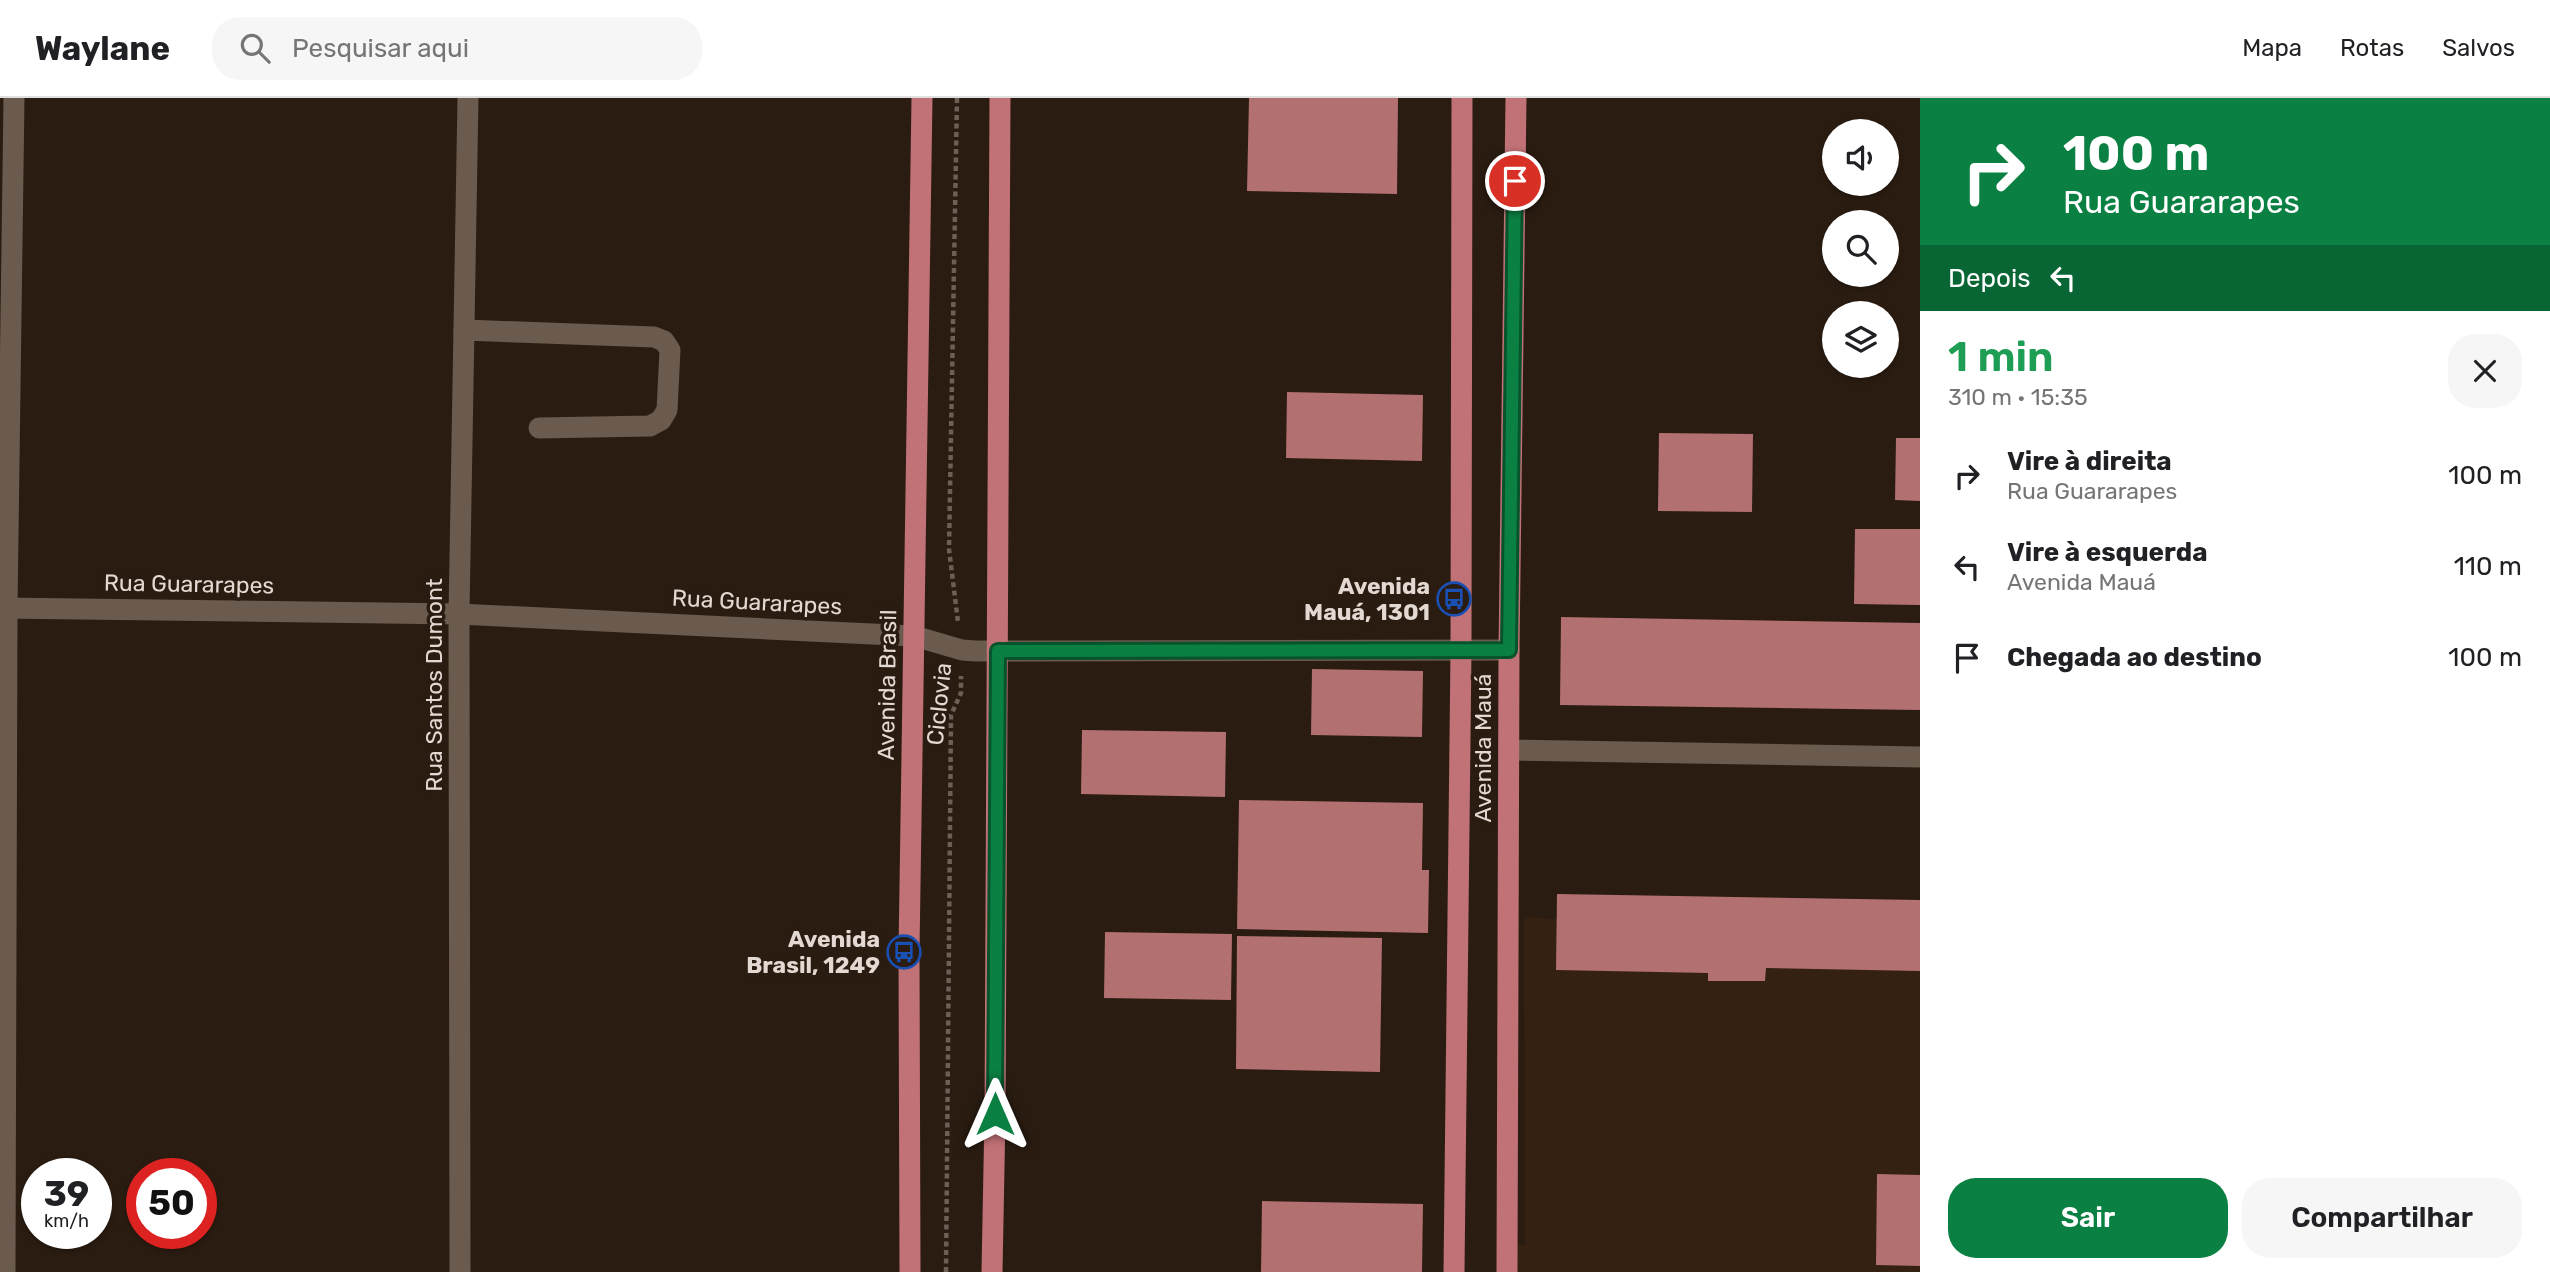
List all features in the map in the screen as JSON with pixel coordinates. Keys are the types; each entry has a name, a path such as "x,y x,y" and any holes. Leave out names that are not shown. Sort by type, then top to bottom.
{"main road":[{"name":"Avenida Brasil","path":"910,1272 909,951 922,98"},
{"path":"992,1272 1000,98"},
{"name":"Avenida Mauá","path":"1454,1272 1461,650 1462,98"},
{"name":"Avenida Mauá","path":"1507,1272 1509,650 1516,98"}],"street":[{"path":"5,1272 3,608 14,98"},
{"name":"Rua Santos Dumont","path":"460,1272 459,614 468,98"},
{"path":"464,330 654,337 663,341 670,350 667,410 661,420 650,426 539,428"},
{"name":"Rua Guararapes","path":"3,608 459,614 914,636 962,650 1509,650"},
{"path":"1509,750 1920,757"}],"path":[{"name":"Ciclovia","path":"946,1272 951,715 961,693 962,650 949,549 957,98"}],"shaded area":[{"path":"1524,917 1920,941 1920,1272 1507,1272 1507,1244 1525,1245"}],"building":[{"path":"1249,98 1398,98 1397,194 1247,191"},
{"path":"1287,392 1423,395 1422,461 1286,458"},
{"path":"1659,433 1753,434 1752,512 1658,511"},
{"path":"1896,438 1920,438 1920,501 1895,500"},
{"path":"1855,529 1920,529 1920,605 1854,604"},
{"path":"1561,617 1920,623 1920,710 1560,705"},
{"path":"1312,669 1423,671 1422,737 1311,735"},
{"path":"1082,730 1226,732 1225,797 1081,794"},
{"path":"1239,800 1423,803 1422,870 1429,870 1428,933 1237,929"},
{"path":"1557,894 1920,900 1920,971 1766,968 1765,981 1708,981 1708,973 1556,970"},
{"path":"1105,932 1232,934 1231,1000 1104,998"},
{"path":"1237,936 1382,938 1380,1072 1236,1069"},
{"path":"1877,1174 1920,1175 1920,1266 1876,1265"},
{"path":"1262,1201 1423,1204 1422,1272 1261,1272"}],"place":[{"name":"Avenida Mauá, 1301","path":"1454,599"},
{"name":"Avenida Brasil, 1249","path":"904,952"}],"route":[{"path":"995,1114 998,651 1509,650 1515,181"}]}
